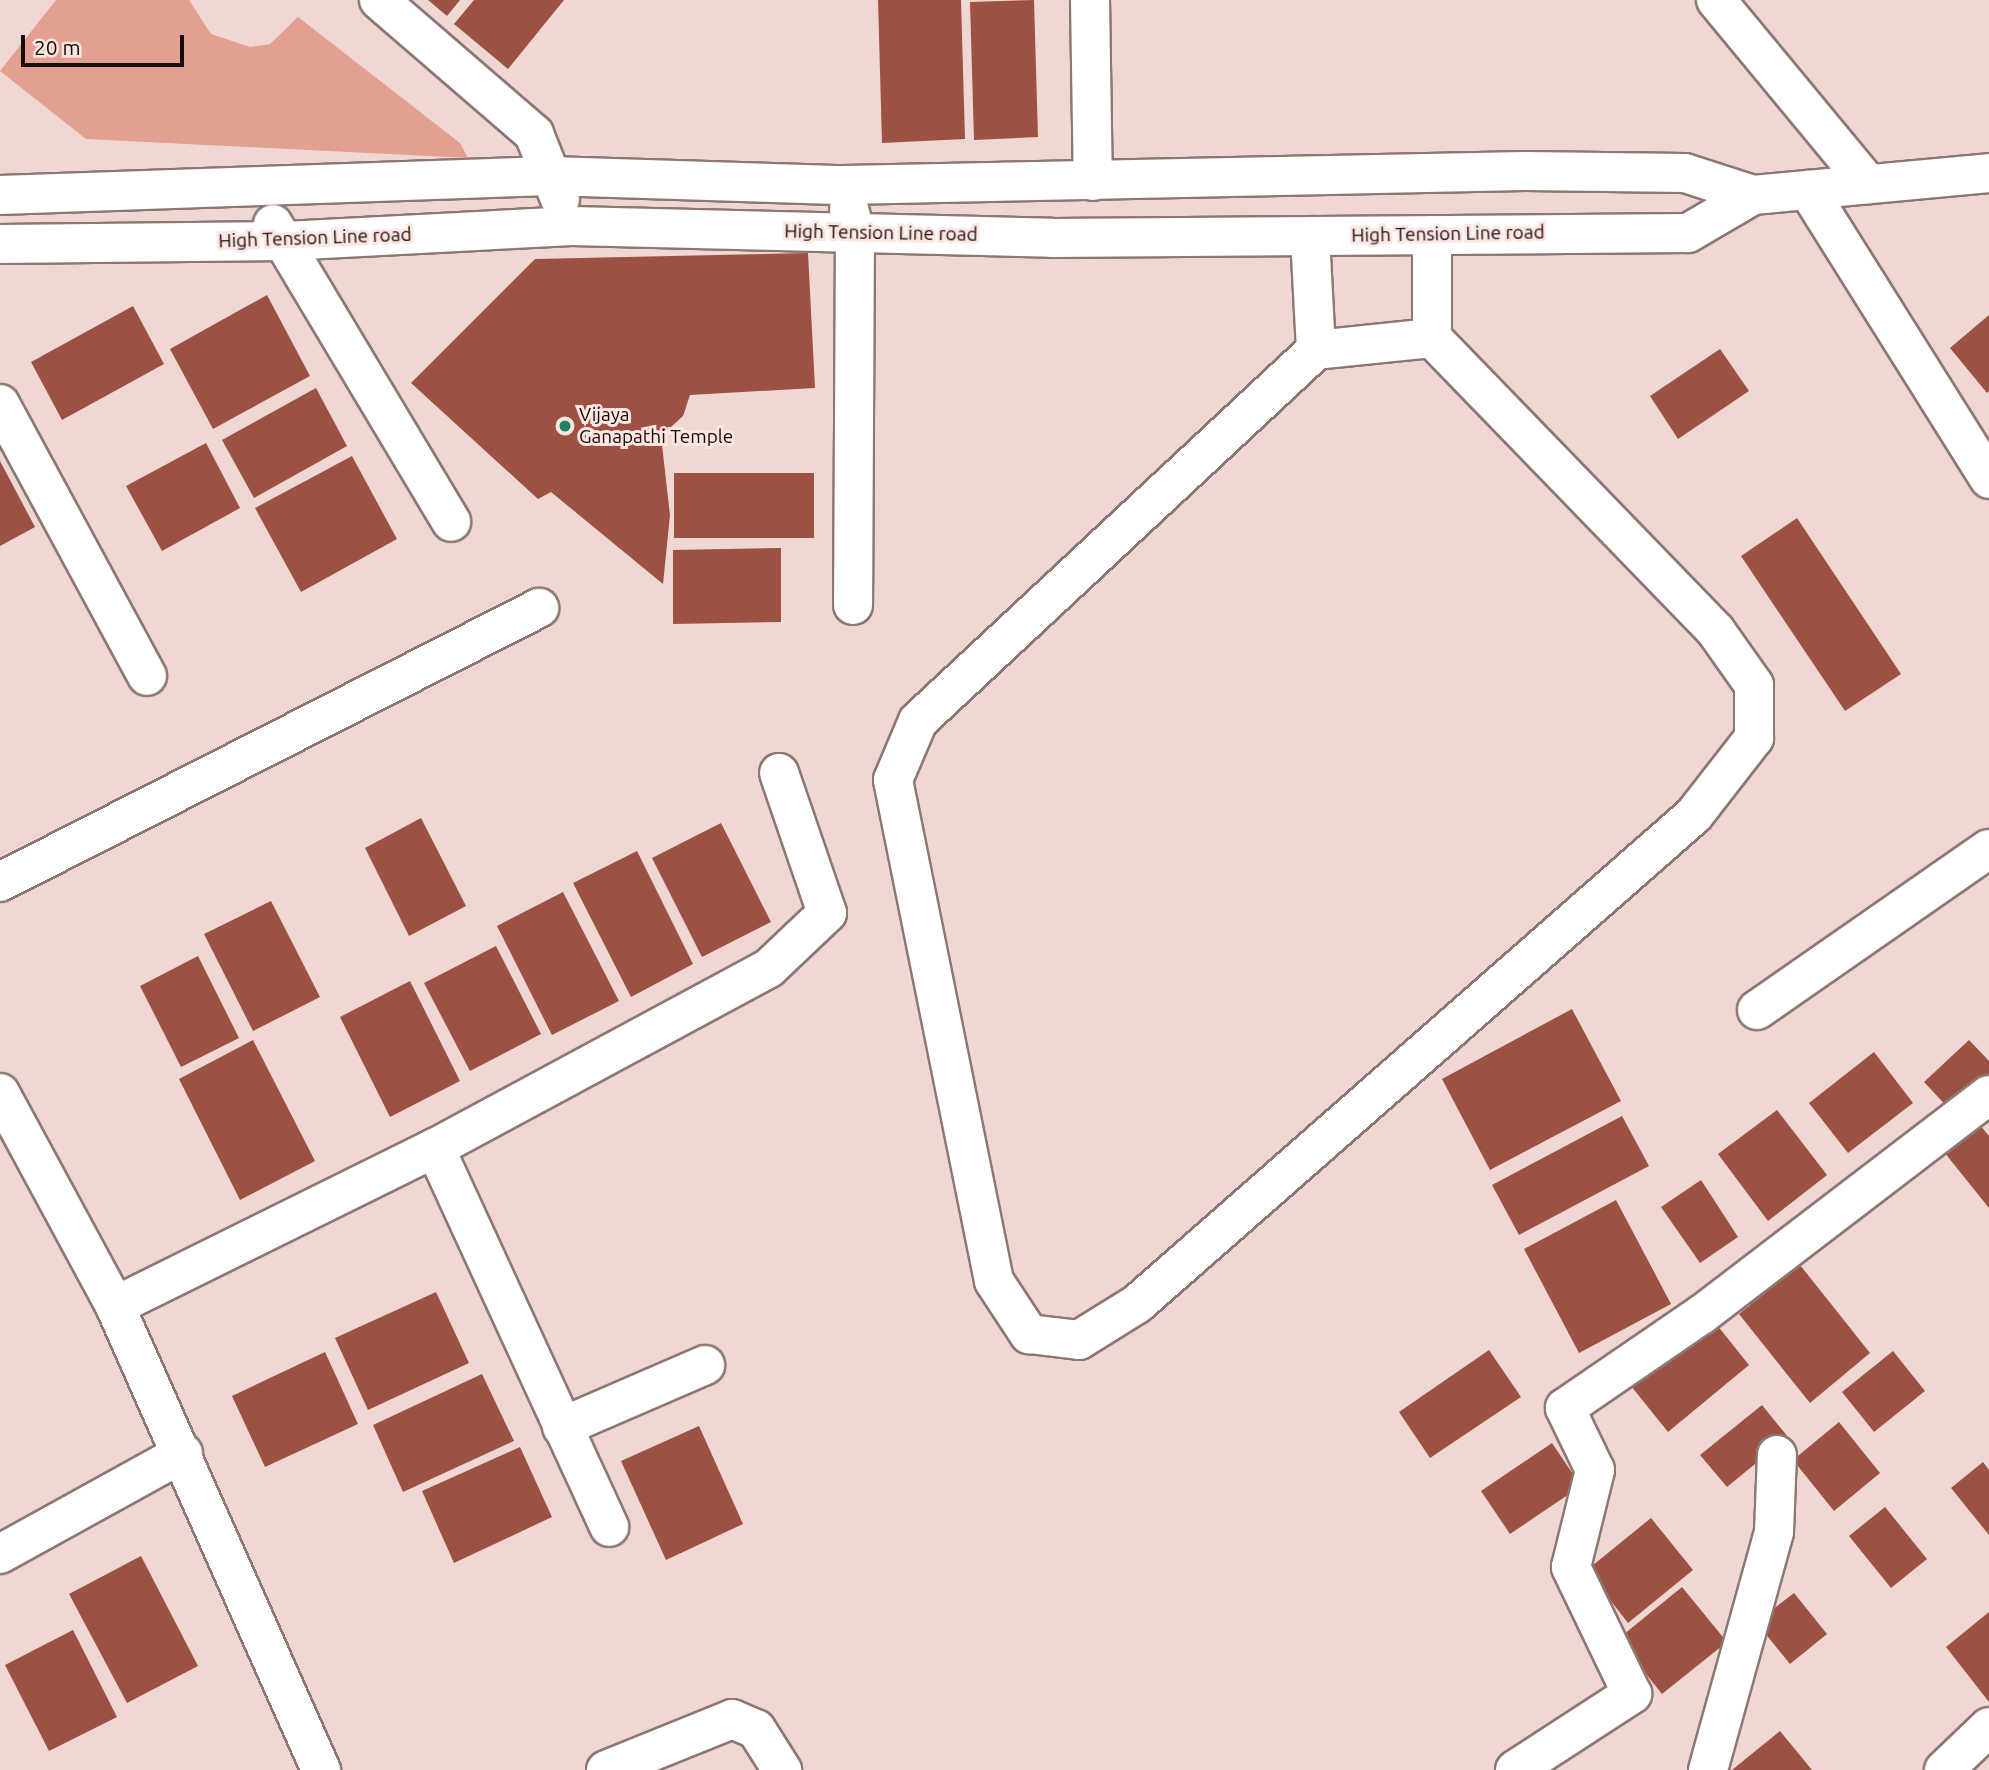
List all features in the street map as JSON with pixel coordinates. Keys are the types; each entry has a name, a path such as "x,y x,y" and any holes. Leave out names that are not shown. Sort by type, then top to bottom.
{"street":[{"path":"379,0 534,134 572,226"},
{"path":"1090,0 1093,181"},
{"path":"1716,0 1868,184"},
{"name":"High Tension Line road","path":"0,195 252,190 550,176 844,185 1526,171 1685,173 1753,195 1989,173"},
{"path":"844,185 855,232 853,605"},
{"path":"252,190 451,522"},
{"path":"1808,190 1989,479"},
{"name":"High Tension Line road","path":"0,244 285,242 572,226 1052,238 1688,233 1753,195"},
{"path":"1432,235 1432,338 1715,630 1754,685 1754,738 1694,816 1137,1304 1079,1340 1029,1335 994,1281 893,780 918,721 1316,350 1432,338"},
{"path":"1310,236 1316,350"},
{"path":"0,404 147,676"},
{"path":"0,882 540,608"},
{"path":"115,1306 435,1148 769,968 827,913 779,774"},
{"path":"1757,1010 1984,864"},
{"path":"0,1093 115,1306 183,1453 321,1770"},
{"path":"1515,1770 1632,1694 1571,1567 1595,1470 1565,1408 1702,1315 1987,1102"},
{"path":"435,1148 608,1527"},
{"path":"562,1427 705,1365"},
{"path":"0,1554 183,1453"},
{"path":"1708,1770 1774,1532 1777,1455"},
{"path":"606,1770 733,1719 756,1729 782,1770"},
{"path":"1956,1767 1989,1727"}],"shaded area":[{"path":"56,0 189,0 211,34 250,47 270,44 298,17 460,143 468,158 86,139 0,71"}],"building":[{"path":"428,0 460,0 447,16"},
{"path":"474,0 564,0 508,69 454,24"},
{"path":"878,0 961,0 965,139 882,143"},
{"path":"1034,0 1038,137 974,140 970,2"},
{"name":"Vijaya Ganapathi Temple","path":"808,253 815,388 690,395 683,416 661,436 670,515 663,584 551,492 538,499 411,383 535,259"},
{"path":"267,295 310,376 213,429 170,349"},
{"path":"133,306 164,364 62,420 31,362"},
{"path":"1989,315 1989,391 1987,393 1950,348"},
{"path":"1720,349 1749,391 1678,439 1650,396"},
{"path":"316,388 347,446 254,498 222,440"},
{"path":"206,443 240,508 162,551 126,486"},
{"path":"352,456 397,539 301,592 255,508"},
{"path":"0,461 35,527 0,546"},
{"path":"674,473 814,473 814,538 674,538"},
{"path":"1797,518 1901,674 1845,711 1741,556"},
{"path":"781,548 781,622 673,624 673,550"},
{"path":"421,818 466,906 409,936 365,848"},
{"path":"721,823 771,922 702,957 652,858"},
{"path":"637,851 693,964 631,997 573,883"},
{"path":"563,892 619,1001 552,1035 497,926"},
{"path":"271,901 320,997 253,1031 204,934"},
{"path":"496,946 541,1034 470,1071 424,983"},
{"path":"198,956 239,1038 181,1067 140,986"},
{"path":"410,981 460,1081 390,1117 340,1017"},
{"path":"1572,1009 1621,1101 1490,1170 1442,1079"},
{"path":"253,1040 315,1161 240,1200 179,1079"},
{"path":"1969,1040 1989,1061 1989,1078 1953,1113 1924,1082"},
{"path":"1874,1052 1913,1103 1848,1153 1809,1103"},
{"path":"1777,1110 1827,1175 1768,1221 1718,1154"},
{"path":"1622,1116 1649,1166 1519,1235 1492,1185"},
{"path":"1975,1119 1989,1136 1989,1208 1940,1147"},
{"path":"1701,1180 1738,1237 1700,1263 1661,1207"},
{"path":"1616,1200 1671,1304 1579,1353 1524,1249"},
{"path":"1800,1265 1870,1353 1810,1403 1739,1314"},
{"path":"436,1292 469,1363 368,1410 335,1338"},
{"path":"1713,1320 1749,1365 1668,1432 1631,1386"},
{"path":"1489,1350 1521,1397 1430,1458 1399,1412"},
{"path":"1893,1351 1925,1391 1874,1432 1842,1392"},
{"path":"325,1352 358,1424 265,1467 232,1396"},
{"path":"482,1374 514,1441 403,1492 373,1425"},
{"path":"1762,1405 1788,1437 1727,1487 1700,1455"},
{"path":"1839,1422 1880,1473 1834,1511 1793,1460"},
{"path":"699,1426 743,1524 666,1560 621,1461"},
{"path":"1552,1443 1581,1486 1510,1534 1481,1491"},
{"path":"520,1447 552,1517 454,1563 422,1491"},
{"path":"1983,1462 1989,1470 1989,1535 1951,1488"},
{"path":"1885,1507 1927,1559 1891,1588 1849,1536"},
{"path":"1651,1518 1693,1570 1628,1623 1587,1570"},
{"path":"141,1556 198,1666 127,1703 69,1594"},
{"path":"1682,1587 1727,1642 1662,1694 1618,1639"},
{"path":"1794,1593 1827,1634 1790,1664 1756,1622"},
{"path":"1989,1612 1989,1702 1946,1647"},
{"path":"73,1630 117,1717 49,1751 5,1665"},
{"path":"1780,1731 1812,1770 1732,1770"}],"place":[{"name":"Vijaya Ganapathi Temple","path":"565,426"}]}
